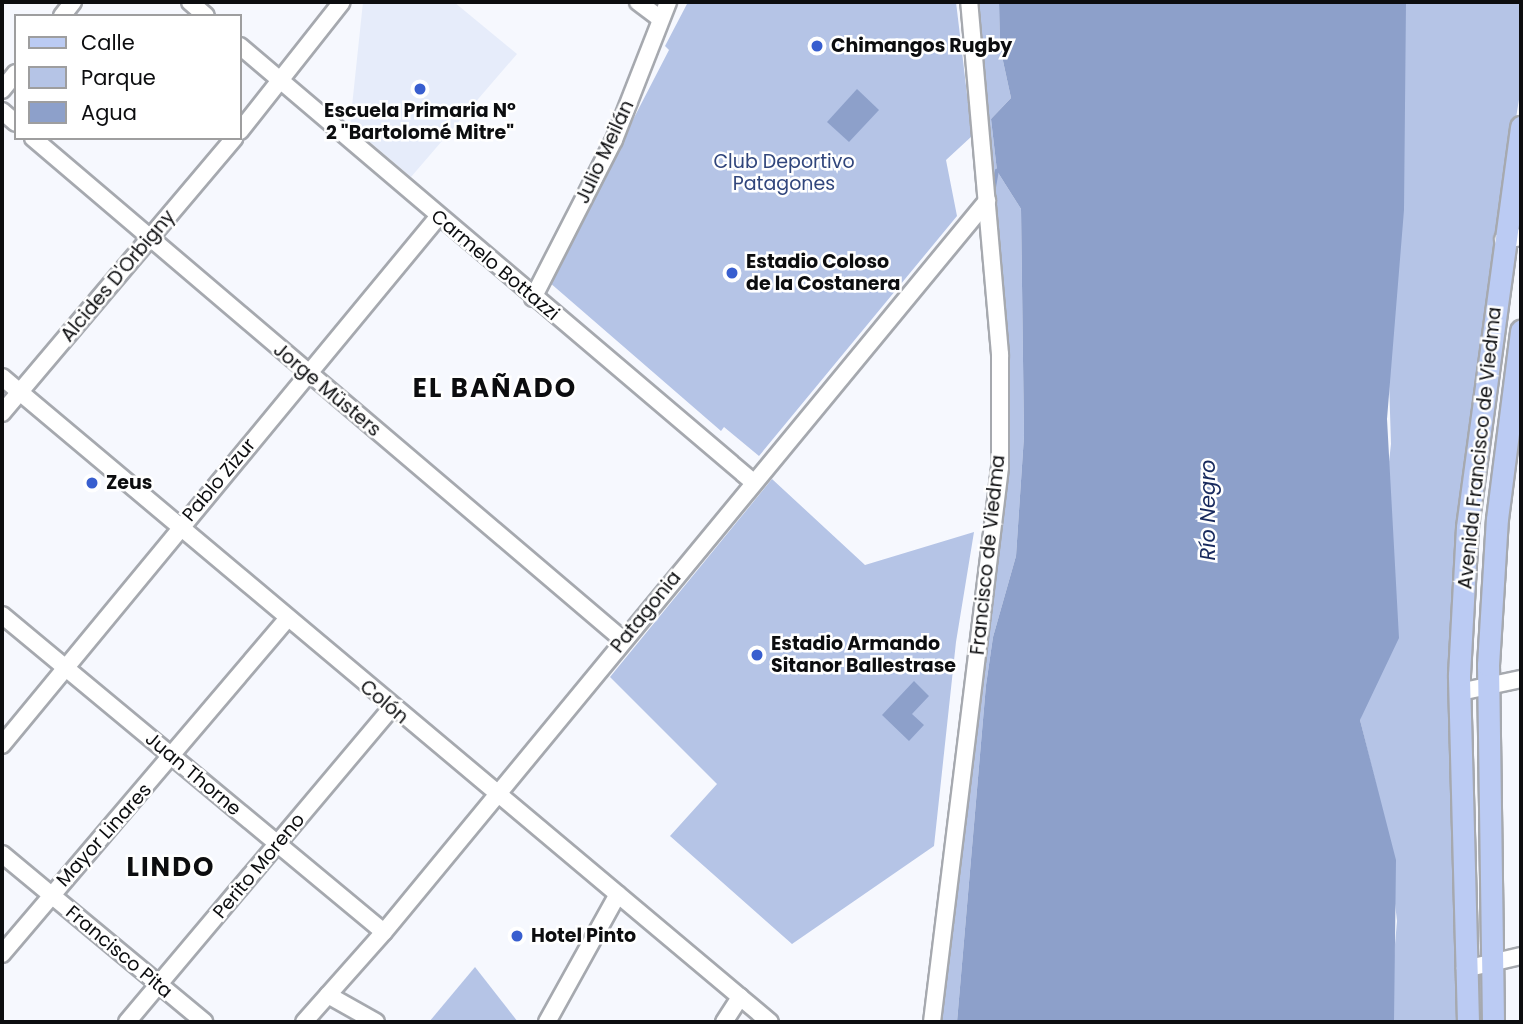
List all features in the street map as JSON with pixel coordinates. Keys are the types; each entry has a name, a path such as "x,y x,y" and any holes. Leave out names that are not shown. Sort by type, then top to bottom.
{"main road":[{"name":"Avenida Francisco de Viedma","path":"1468,1022 1460,692 1467,527 1480,421 1512,238 1521,127"},
{"name":"Avenida Francisco de Viedma","path":"1493,1022 1489,685 1497,520 1516,415 1521,331"},
{"path":"1480,421 1516,415"}],"street":[{"path":"190,2 204,14"},
{"path":"242,129 282,82 342,2"},
{"path":"638,2 659,18"},
{"name":"Julio Meilán","path":"533,298 614,141 659,18 668,2"},
{"name":"Francisco de Viedma","path":"932,1022 1000,467 1000,354 969,2"},
{"name":"Carmelo Bottazzi","path":"242,48 533,298 752,481"},
{"path":"2,90 14,75"},
{"name":"Jorge Müsters","path":"35,140 307,374 623,640"},
{"name":"Alcides D'Orbigny","path":"2,413 232,140"},
{"name":"Patagonia","path":"304,1022 384,932 752,481 986,201"},
{"name":"Pablo Zizur","path":"2,745 67,670 180,527 438,217"},
{"name":"Colón","path":"2,377 391,709 618,894 769,1022"},
{"name":"Juan Thorne","path":"2,615 384,932"},
{"name":"Mayor Linares","path":"2,954 50,895 173,757 287,619"},
{"path":"1460,692 1521,679"},
{"name":"Perito Moreno","path":"127,1022 391,709"},
{"name":"Francisco Pita","path":"2,854 204,1022"},
{"path":"547,1022 618,894"},
{"path":"1465,969 1521,956"},
{"path":"328,995 376,1022"},
{"path":"724,1022 740,997"}],"shaded area":[{"name":"Escuela Primaria N° 2 \"Bartolomé Mitre\"","path":"363,2 454,2 517,54 411,177 350,125"}],"green space":[{"name":"Club Deportivo Patagones","path":"688,2 956,2 972,136 946,160 957,216 759,456 724,427 721,431 549,282 669,50 665,46"},
{"path":"975,2 999,2 1000,47 1011,98 991,119 997,171 1021,209 1024,436 1016,556 993,637 986,685 957,1022 939,1022 1008,474 1009,353"},
{"path":"1377,2 1521,2 1521,87 1497,236 1461,527 1461,1022 1394,1022 1392,979 1397,921 1386,825 1360,720 1391,444"},
{"path":"772,479 865,565 974,532 956,642 934,846 792,944 670,836 717,784 610,677"},
{"path":"475,967 518,1022 429,1022"}],"water":[{"name":"Río Negro","path":"999,2 1406,2 1404,210 1387,419 1399,638 1360,720 1396,860 1394,1022 957,1022 986,685 993,637 1016,556 1024,436 1021,209 997,171 991,119 1011,98 1000,47"},
{"path":"857,89 879,110 849,142 827,122"},
{"path":"914,681 929,696 912,714 924,725 909,741 882,715"}],"waterway":[{"path":"993,193 997,171"}],"place":[{"name":"Chimangos Rugby","path":"817,46"},
{"name":"Escuela Primaria N° 2 \"Bartolomé Mitre\"","path":"420,89"},
{"name":"Estadio Coloso de la Costanera","path":"732,273"},
{"name":"Zeus","path":"92,483"},
{"name":"Estadio Armando Sitanor Ballestrase","path":"757,655"},
{"name":"Hotel Pinto","path":"517,936"}],"district":[{"name":"EL BAÑADO","path":"495,389"},
{"name":"LINDO","path":"171,868"}]}
